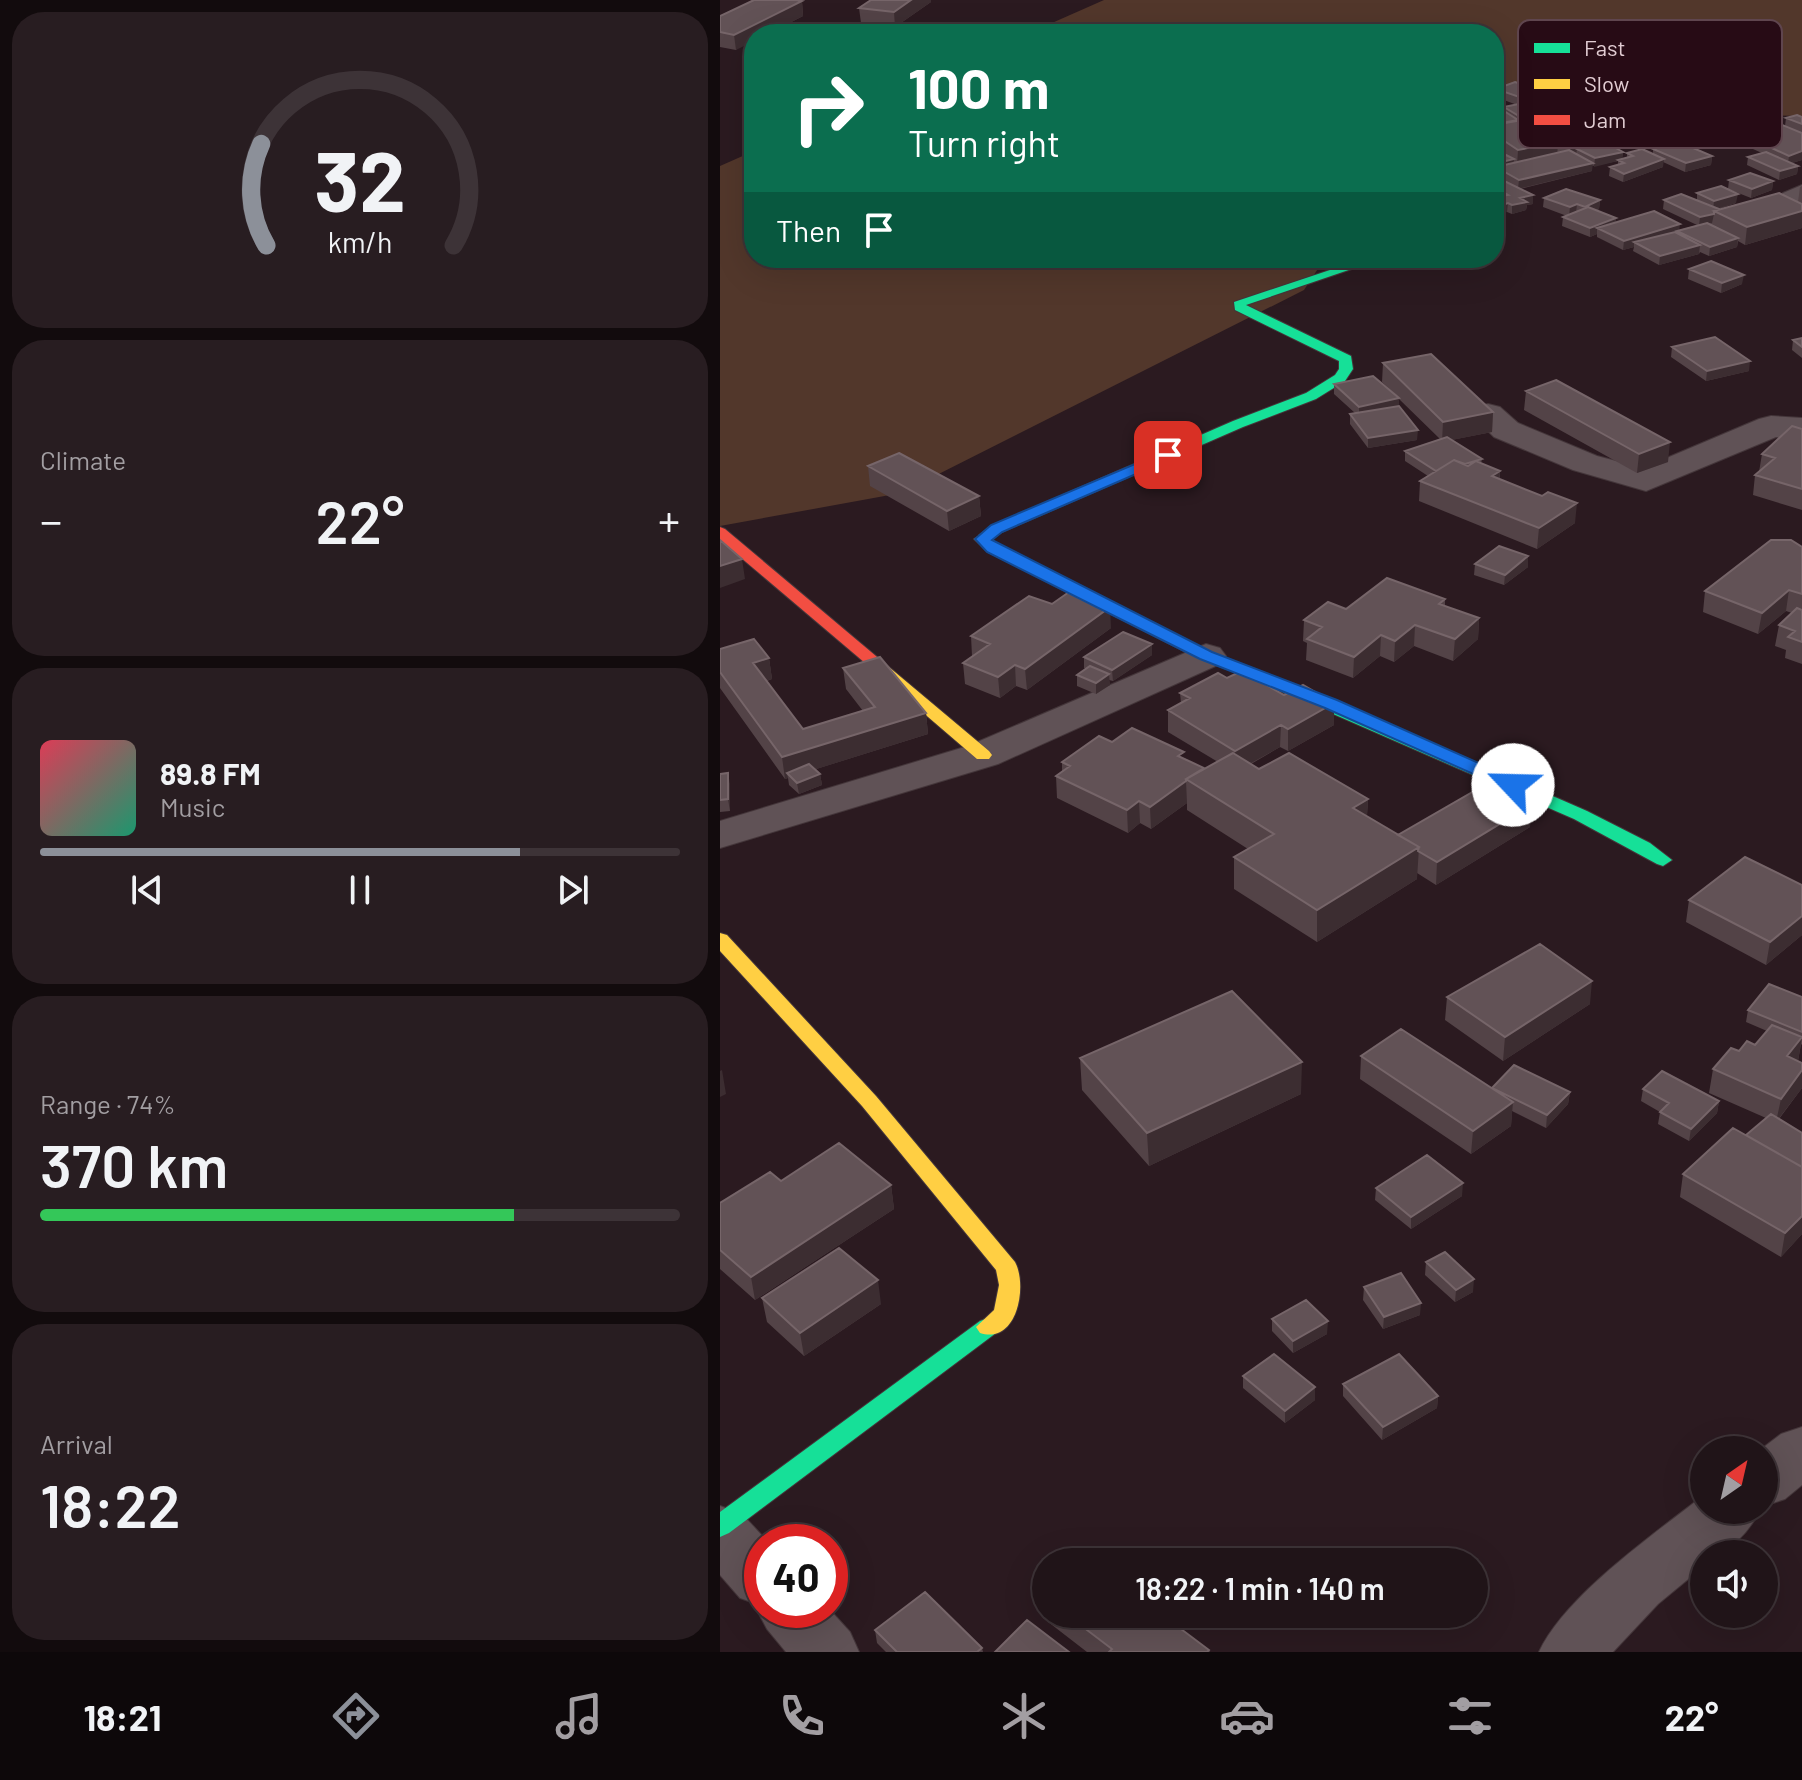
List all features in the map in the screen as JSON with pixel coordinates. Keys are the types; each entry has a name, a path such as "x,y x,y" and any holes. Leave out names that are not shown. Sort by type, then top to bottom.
{"street":[{"path":"1802,193 1793,199 1789,207 1802,218"},
{"path":"1347,268 1240,302 1239,307 1346,359 1346,369 1340,378 1311,396 1238,424 983,537 993,549 1206,656 1331,704 1565,808 1630,838 1663,860"},
{"path":"1488,414 1506,430 1585,463 1646,480 1771,426 1802,428"},
{"path":"720,532 983,755"},
{"path":"720,835 983,755 1206,656"},
{"path":"720,939 869,1101 1007,1268 1010,1285 1005,1314 720,1529 744,1558"},
{"path":"1778,1470 1802,1451"},
{"path":"1571,1652 1636,1585 1712,1524"},
{"path":"805,1628 827,1652"}],"shaded area":[{"path":"1104,0 1802,0 1802,116 1782,116 1782,20 1518,20 1518,94 1504,95 1504,24 1050,24"},
{"path":"744,155 744,268 1318,268 1304,290 901,493 720,526 720,166"}],"building":[{"path":"754,0 802,1 756,24 744,24 744,30 734,35 720,32 720,16"},
{"path":"871,0 911,0 894,12 859,8"},
{"path":"1518,83 1518,96 1504,92 1504,86"},
{"path":"1518,104 1518,116 1504,107"},
{"path":"1504,111 1518,120 1504,123"},
{"path":"1802,117 1802,124 1786,118"},
{"path":"1518,121 1518,148 1528,148 1518,150 1504,141 1504,123"},
{"path":"1782,125 1802,133 1802,151 1789,156 1772,148 1782,148"},
{"path":"1616,148 1623,152 1595,158 1577,149"},
{"path":"1693,148 1712,156 1686,163 1653,149"},
{"path":"1642,149 1664,159 1624,174 1610,167 1624,163 1618,160 1633,156 1627,153"},
{"path":"1569,150 1593,163 1519,180 1504,172 1504,165"},
{"path":"1766,152 1798,166 1780,171 1748,157"},
{"path":"1750,173 1773,181 1752,189 1729,180"},
{"path":"1504,181 1533,195 1520,198 1527,202 1504,204 1504,196 1508,195 1504,193"},
{"path":"1721,186 1738,194 1714,201 1697,193"},
{"path":"1566,189 1600,200 1585,207 1577,204 1570,207 1544,198"},
{"path":"1779,193 1802,204 1802,211 1747,227 1714,211"},
{"path":"1681,194 1719,209 1714,214 1700,217 1664,200"},
{"path":"1588,207 1616,218 1590,228 1563,217"},
{"path":"1654,211 1680,224 1624,241 1597,228"},
{"path":"1707,223 1738,238 1710,247 1677,231"},
{"path":"1675,232 1700,245 1660,256 1634,242"},
{"path":"1711,261 1744,275 1722,283 1689,269"},
{"path":"1715,337 1750,361 1707,371 1672,347"},
{"path":"1802,338 1802,347 1793,340"},
{"path":"1431,354 1493,412 1443,422 1383,363"},
{"path":"1373,376 1399,398 1359,407 1334,384"},
{"path":"1556,380 1670,442 1639,454 1526,391"},
{"path":"1399,406 1418,430 1368,438 1350,414"},
{"path":"1792,426 1802,429 1802,489 1755,475 1775,458 1762,454"},
{"path":"1447,437 1482,459 1465,464 1454,460 1436,471 1405,451"},
{"path":"899,453 979,496 947,511 868,466"},
{"path":"1454,460 1468,466 1476,461 1500,471 1492,476 1542,496 1548,492 1577,503 1539,528 1420,481"},
{"path":"720,540 742,559 720,566"},
{"path":"1771,540 1791,540 1802,547 1802,594 1789,590 1762,613 1705,591"},
{"path":"1499,546 1528,556 1505,575 1475,564"},
{"path":"1387,578 1445,599 1439,604 1479,618 1455,639 1415,625 1395,641 1381,635 1354,657 1307,639 1322,627 1304,620 1328,602 1346,609"},
{"path":"1069,592 1110,607 1025,669 1015,665 998,677 963,663 990,644 971,636 1029,596 1052,604"},
{"path":"1797,608 1802,610 1802,642 1788,637 1795,631 1779,625"},
{"path":"1123,632 1152,644 1112,670 1084,657"},
{"path":"754,639 769,658 753,663 803,729 875,707 843,668 880,657 926,713 782,757 720,672 720,649"},
{"path":"1090,666 1109,674 1096,683 1077,675"},
{"path":"1242,671 1284,695 1303,685 1334,703 1288,729 1281,725 1235,751 1168,710 1190,698 1180,693 1218,673 1227,678"},
{"path":"1132,728 1184,752 1178,756 1204,768 1150,807 1139,801 1127,810 1056,776 1070,766 1062,762 1099,736 1112,742"},
{"path":"1233,753 1259,769 1289,753 1368,799 1353,808 1419,847 1317,910 1234,857 1274,834 1186,779"},
{"path":"809,764 820,774 797,783 787,773"},
{"path":"728,773 728,799 720,800 720,774"},
{"path":"1490,782 1531,805 1437,862 1398,835"},
{"path":"1745,857 1802,885 1802,916 1770,942 1689,900"},
{"path":"1540,944 1592,981 1505,1037 1447,997"},
{"path":"1769,984 1802,997 1802,1032 1748,1010"},
{"path":"1232,991 1302,1062 1147,1133 1080,1058"},
{"path":"1772,1025 1802,1037 1787,1056 1802,1063 1802,1070 1781,1099 1713,1069 1731,1048 1739,1051 1747,1041 1755,1045"},
{"path":"1401,1029 1513,1102 1473,1131 1361,1056"},
{"path":"1514,1065 1570,1092 1547,1115 1492,1088"},
{"path":"1662,1071 1719,1101 1691,1129 1660,1112 1669,1103 1643,1089"},
{"path":"1771,1114 1802,1133 1802,1167 1746,1135"},
{"path":"1733,1128 1802,1167 1802,1216 1785,1233 1683,1174"},
{"path":"839,1143 891,1185 751,1277 720,1250 720,1203 770,1172 781,1181"},
{"path":"1427,1155 1463,1183 1411,1217 1376,1188"},
{"path":"839,1248 878,1280 800,1333 762,1298"},
{"path":"1445,1252 1474,1279 1456,1290 1426,1262"},
{"path":"1401,1273 1421,1303 1384,1317 1364,1287"},
{"path":"1306,1300 1328,1321 1293,1341 1272,1319"},
{"path":"1274,1354 1315,1387 1285,1411 1243,1376"},
{"path":"1399,1354 1438,1396 1383,1427 1343,1384"},
{"path":"925,1592 982,1648 977,1652 897,1652 875,1630"},
{"path":"1027,1620 1032,1628 1038,1628 1069,1652 995,1652"},
{"path":"1084,1628 1180,1628 1209,1650 1109,1652 1112,1649"}],"traffic: fast":[{"path":"984,538 997,529 1238,424 1311,396 1340,378 1346,369 1346,359 1239,307 1240,302 1347,268"},
{"path":"1259,676 1581,815 1663,860"},
{"path":"720,1526 988,1327"}],"traffic: slow":[{"path":"984,538 993,549 1206,656 1259,676"},
{"path":"877,665 983,755"},
{"path":"720,939 869,1101 1007,1268 1010,1285 1005,1314 988,1327"}],"traffic: jam":[{"path":"720,532 877,665"}],"route":[{"path":"1168,455 997,529 982,539 993,549 1206,656 1331,704 1513,785"}]}
